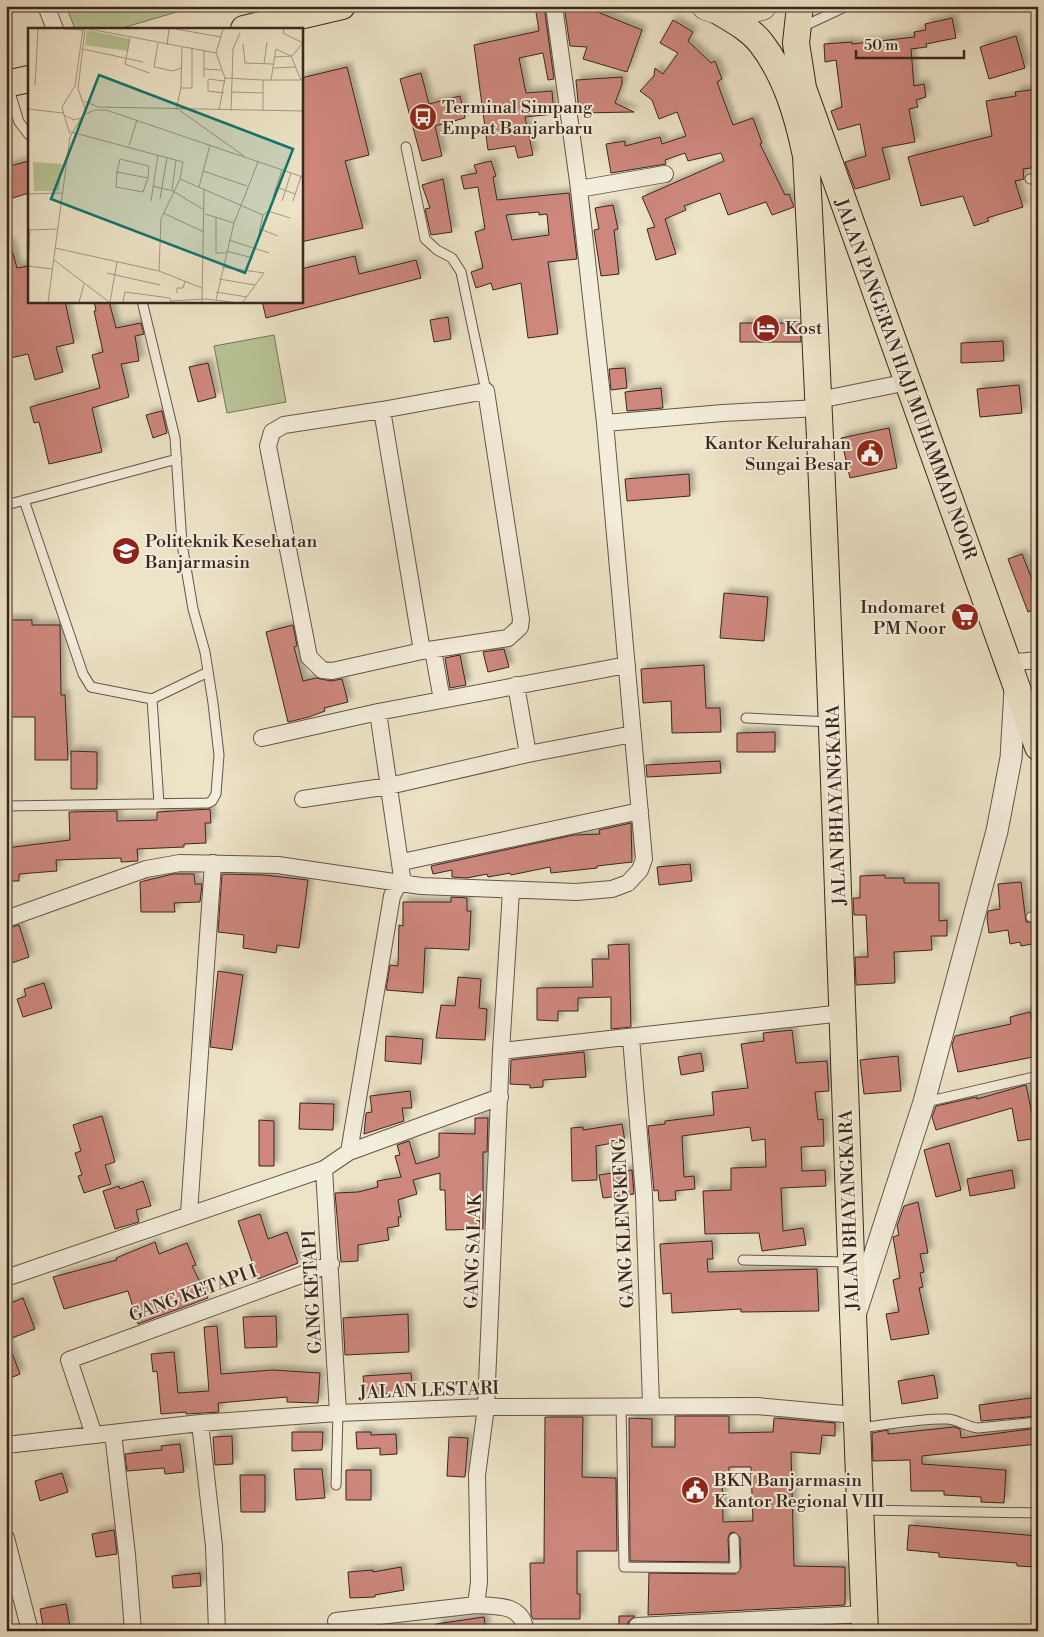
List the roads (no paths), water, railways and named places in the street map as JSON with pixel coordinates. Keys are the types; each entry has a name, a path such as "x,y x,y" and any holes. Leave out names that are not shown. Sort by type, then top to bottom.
{"highway":[{"path":"712,9 744,11 762,6"}],"main road":[{"path":"248,28 342,6"},
{"name":"JALAN BHAYANGKARA","path":"712,9 743,27 760,42 777,69 799,124 806,156 833,722 858,1510 864,1622"},
{"name":"JALAN PANGERAN HAJI MUHAMMAD NOOR","path":"798,18 798,63 803,88 1015,689 1038,747"},
{"path":"808,183 834,176"}],"street":[{"path":"46,6 55,28"},
{"path":"6,919 164,864 278,865 398,883 511,891 576,892 612,889 631,881 640,870 644,859 605,423 579,189 554,6"},
{"path":"579,189 665,174"},
{"path":"605,423 819,404 908,382"},
{"path":"486,391 520,627 508,638 427,651 332,671 322,670 309,657 268,446 272,432 284,425 382,410 486,391"},
{"path":"382,410 427,651 442,700"},
{"path":"1006,663 1038,660"},
{"path":"262,738 378,712 627,665"},
{"path":"516,685 528,754"},
{"path":"853,1322 924,1102 997,831 1011,758 1015,689"},
{"path":"349,1152 392,896 402,877 402,862 378,712"},
{"path":"303,799 389,786 528,754 633,734"},
{"path":"1011,758 1026,753 1038,755"},
{"path":"402,862 640,810"},
{"path":"189,1213 213,863"},
{"name":"GANG SALAK","path":"476,1605 479,1582 477,1475 486,1407 500,1097 500,1051 511,891"},
{"path":"500,1051 631,1038 843,1013"},
{"name":"GANG KLENGKENG","path":"631,1038 644,1195 651,1405"},
{"path":"6,1278 189,1213 324,1169 349,1152 500,1097"},
{"name":"GANG KETAPI","path":"324,1169 338,1413"},
{"path":"849,1217 858,1238 867,1240 882,1230"},
{"name":"GANG KETAPI I","path":"94,1435 69,1360 330,1264"},
{"name":"JALAN LESTARI","path":"6,1445 200,1423 338,1413 486,1407 621,1405 758,1406 855,1421"},
{"path":"200,1423 214,1546 217,1631"},
{"path":"112,1433 127,1555 133,1631"},
{"path":"6,1538 30,1631"},
{"path":"336,1621 366,1625 476,1605 507,1607 515,1610 520,1616 525,1631"},
{"path":"637,1626 864,1622"}],"lane":[{"path":"798,18 847,6"},
{"path":"14,82 11,100 19,122 28,134"},
{"path":"406,147 425,239 437,250 452,258 461,272 486,391"},
{"path":"6,806 208,803 215,798 219,755 208,672 201,634 193,609 184,553 172,418 142,302"},
{"path":"6,505 177,459"},
{"path":"24,500 86,681 91,687 152,699 208,672"},
{"path":"152,699 159,804"},
{"path":"746,718 833,722"},
{"path":"924,1102 1038,1076"},
{"path":"743,1260 851,1262"},
{"path":"621,1405 624,1567 735,1568 734,1538"},
{"path":"336,1485 338,1413"},
{"path":"855,1421 942,1420 956,1421 969,1427 978,1428 1038,1422"},
{"path":"858,1510 1038,1513"}],"place":[{"name":"Terminal Simpang Empat Banjarbaru","path":"423,117"},
{"name":"Kost","path":"766,328"},
{"name":"Kantor Kelurahan Sungai Besar","path":"870,453"},
{"name":"Politeknik Kesehatan Banjarmasin","path":"126,551"},
{"name":"Indomaret PM Noor","path":"965,617"},
{"name":"BKN Banjarmasin Kantor Regional VIII","path":"695,1490"}]}
